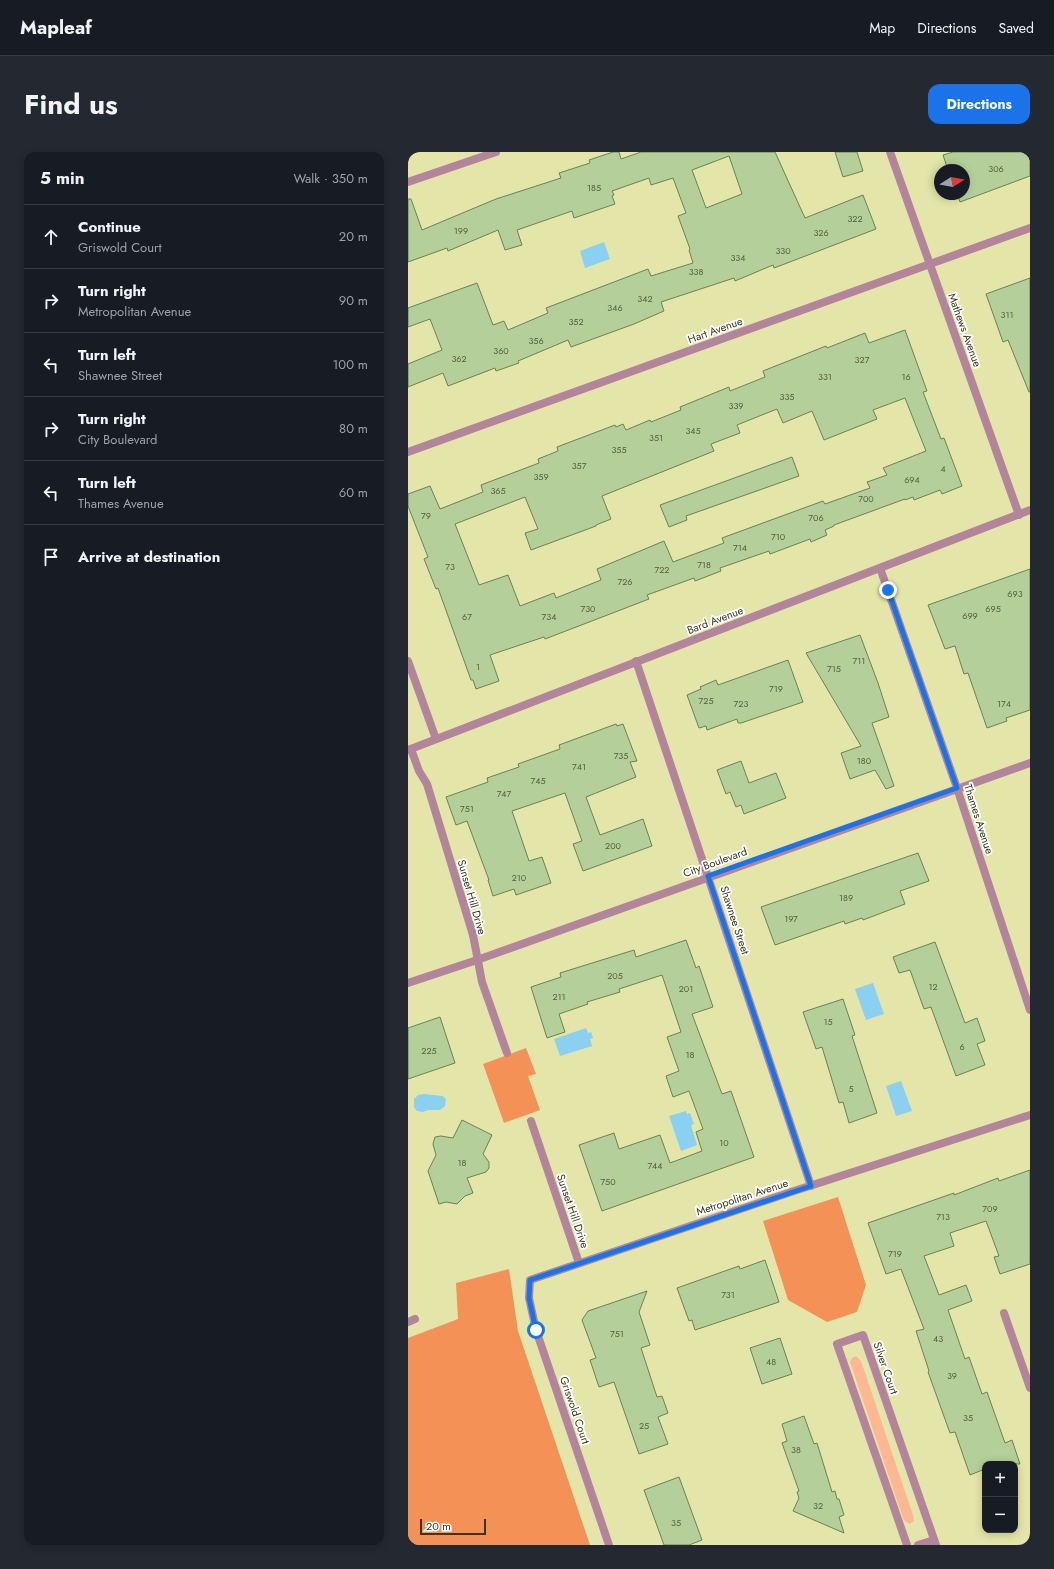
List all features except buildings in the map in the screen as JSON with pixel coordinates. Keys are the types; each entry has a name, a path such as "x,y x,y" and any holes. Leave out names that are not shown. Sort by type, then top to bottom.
{"street":[{"path":"408,182 496,152"},
{"name":"Mathews Avenue","path":"890,152 1019,514"},
{"name":"Hart Avenue","path":"408,452 1030,228"},
{"name":"Bard Avenue","path":"410,749 1030,510"},
{"name":"Thames Avenue","path":"880,568 957,788 1030,1010"},
{"path":"408,660 436,739"},
{"name":"Shawnee Street","path":"636,662 811,1186"},
{"name":"Sunset Hill Drive","path":"410,749 419,771 427,784 473,935 482,982 507,1053"},
{"name":"City Boulevard","path":"408,982 477,960 708,876 1030,763"},
{"name":"Metropolitan Avenue","path":"530,1280 811,1186 1030,1115"},
{"name":"Sunset Hill Drive","path":"531,1120 579,1263"},
{"name":"Griswold Court","path":"530,1280 529,1298 536,1330 609,1545"},
{"path":"1004,1313 1030,1388"},
{"name":"Silver Court","path":"907,1545 837,1344 863,1335 935,1542"},
{"path":"918,1545 935,1542"}],"shaded area":[{"path":"526,1048 536,1074 528,1076 540,1110 504,1123 483,1064"},
{"path":"838,1197 866,1285 857,1312 827,1322 788,1300 763,1221"},
{"path":"509,1269 518,1331 590,1545 408,1545 408,1338 458,1319 456,1283"},
{"path":"856,1356 861,1361 913,1515 914,1521 910,1524 903,1518 850,1362 852,1358"}],"water":[{"path":"604,242 610,259 585,268 580,251"},
{"path":"873,983 884,1014 866,1020 855,989"},
{"path":"586,1028 588,1033 591,1032 593,1038 590,1039 592,1046 560,1056 554,1039"},
{"path":"901,1081 912,1111 896,1116 886,1086"},
{"path":"424,1094 443,1096 446,1099 445,1106 440,1110 428,1110 423,1112 417,1111 414,1107 414,1099 418,1095"},
{"path":"686,1111 687,1114 690,1113 694,1124 691,1125 697,1145 681,1151 669,1116"}],"route":[{"path":"536,1330 529,1298 530,1280 811,1186 708,876 957,788 888,590"}]}
